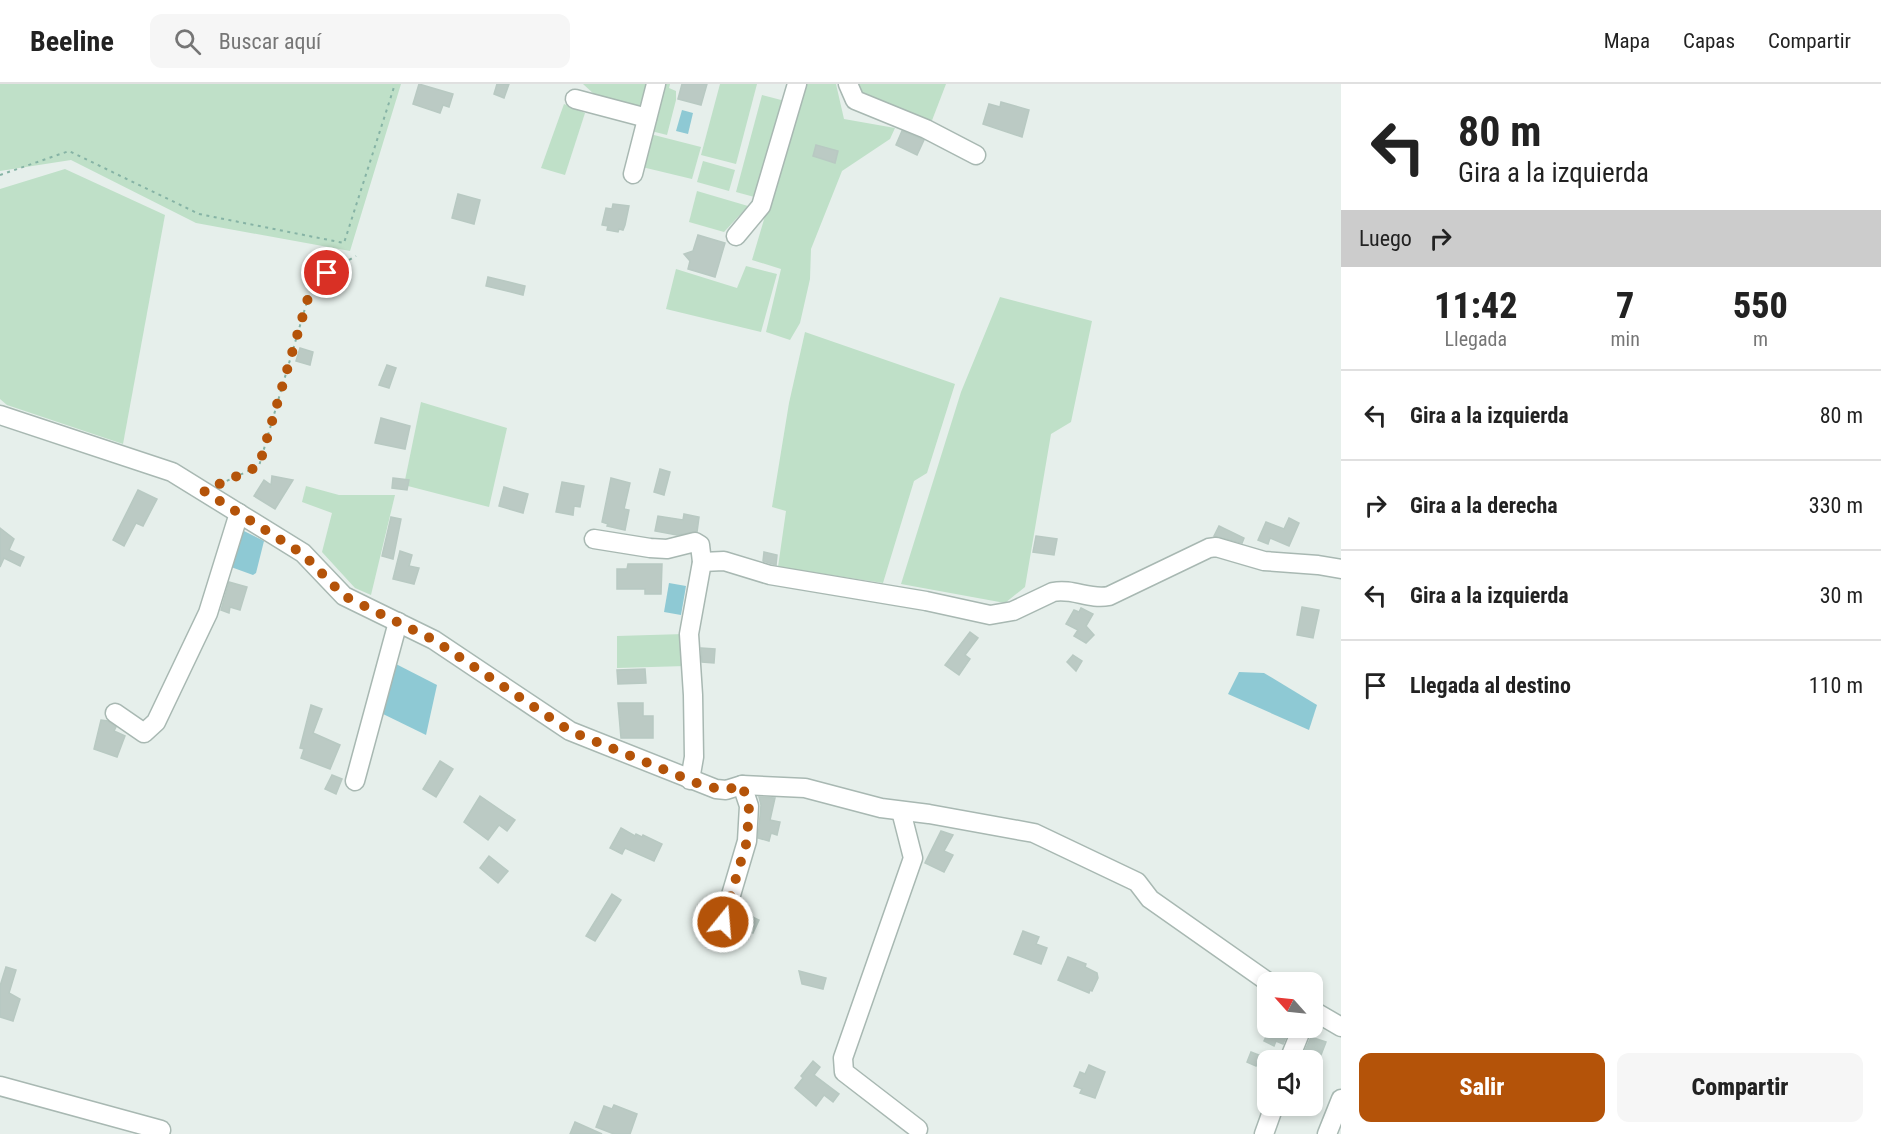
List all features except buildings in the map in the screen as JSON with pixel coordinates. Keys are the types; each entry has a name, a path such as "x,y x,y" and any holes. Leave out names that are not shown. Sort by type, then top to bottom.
{"street":[{"path":"633,174 656,84"},
{"path":"736,236 761,206 797,84"},
{"path":"848,84 855,100 926,129 976,154"},
{"path":"575,99 647,118"},
{"path":"0,415 172,472 303,554 344,596 434,640 570,731 716,789 726,790 742,785 805,788 881,808 1034,833 1137,882 1150,899 1257,974"},
{"path":"116,712 144,733 156,722 208,613 239,513"},
{"path":"594,538 650,548 667,549 695,542 699,545 702,562 689,634 693,736 693,768 690,780"},
{"path":"702,562 724,561 770,575 926,601 990,615 1013,610 1053,592 1076,592 1097,598 1109,596 1209,548 1216,547 1264,561 1341,569"},
{"path":"355,781 398,622"},
{"path":"723,922 747,841 749,806 742,785"},
{"path":"901,811 913,858 843,1058 844,1072 918,1129"},
{"path":"1323,1016 1341,1027"},
{"path":"0,1086 161,1130"},
{"path":"1327,1134 1341,1099"},
{"path":"1264,1134 1270,1116"}],"path":[{"path":"0,175 69,151 199,214 344,243 395,84"},
{"path":"204,491 259,466 313,281 356,256"}],"green space":[{"path":"0,84 401,84 350,251 196,223 71,160 0,171"},
{"path":"583,84 648,84 641,110 606,105"},
{"path":"661,84 670,84 669,88 676,91 676,100 667,135 651,131"},
{"path":"720,84 757,84 736,164 701,155"},
{"path":"804,84 836,84 844,119 895,128 890,139 842,171 811,249 810,279 800,323 790,340 766,332 781,269 752,260"},
{"path":"858,84 946,84 931,123 861,93"},
{"path":"762,95 785,101 758,198 736,192"},
{"path":"564,104 585,113 565,175 541,168"},
{"path":"650,134 701,147 692,179 642,167"},
{"path":"703,161 735,170 729,191 697,182"},
{"path":"65,169 165,215 123,444 7,405 0,399 0,189"},
{"path":"697,191 748,206 724,232 689,222"},
{"path":"746,266 777,274 761,332 666,309 676,269 737,288"},
{"path":"1000,297 1092,321 1071,422 1051,434 1025,587 1005,603 901,584 961,392"},
{"path":"805,332 955,384 927,473 914,481 883,583 778,567 786,511 772,507 789,403"},
{"path":"421,402 507,428 489,507 404,485"},
{"path":"306,486 339,495 395,495 371,595 355,588 322,552 332,513 302,502"},
{"path":"684,634 686,666 617,668 617,636"}],"water":[{"path":"682,110 693,113 688,134 676,131"},
{"path":"242,530 264,541 256,573 253,575 231,567"},
{"path":"669,583 686,586 681,615 664,612"},
{"path":"394,663 437,685 426,735 381,713"},
{"path":"1239,672 1264,673 1317,705 1309,730 1228,694"}],"route":[{"path":"327,273 313,281 259,466 204,491 303,554 344,596 434,640 570,731 704,786 726,790 742,785 749,806 747,841 723,922"}]}
